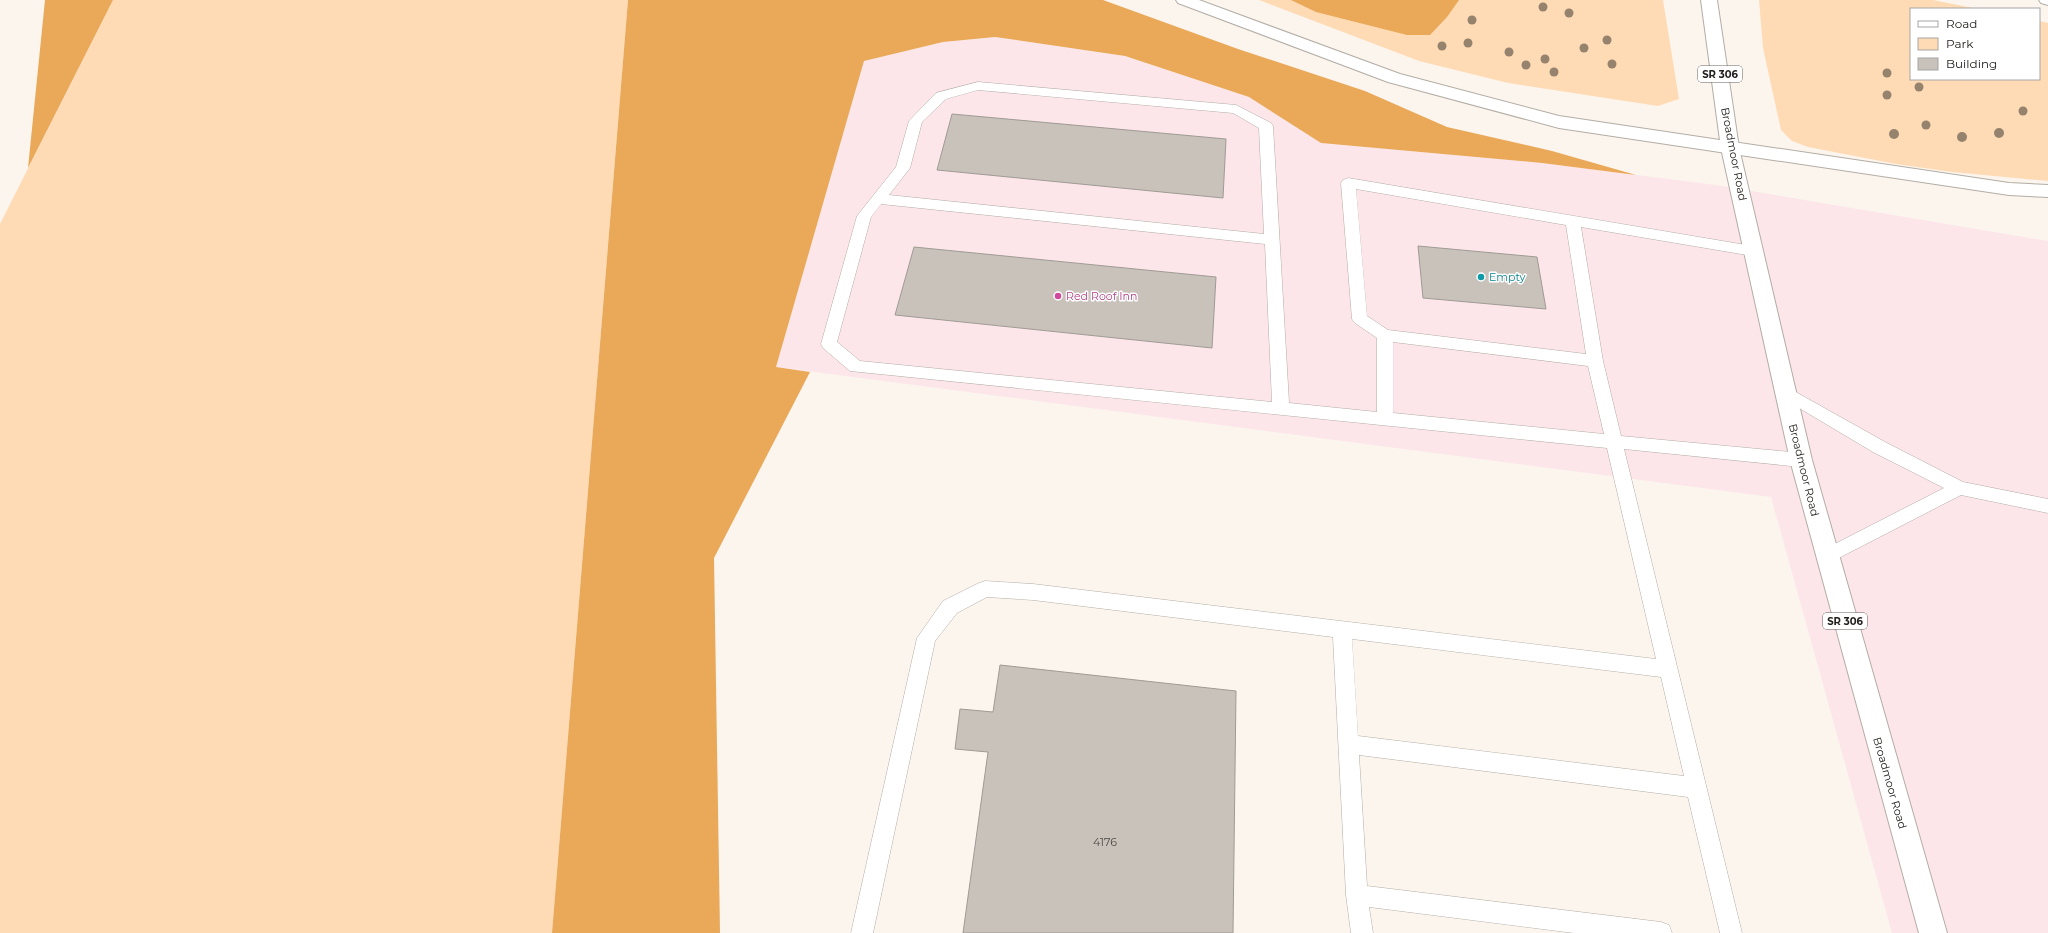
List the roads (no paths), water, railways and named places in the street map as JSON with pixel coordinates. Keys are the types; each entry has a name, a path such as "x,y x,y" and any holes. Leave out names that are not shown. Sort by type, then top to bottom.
{"main road":[{"path":"1184,0 1394,78 1559,122 2009,189 2048,192"},
{"name":"Broadmoor Road","path":"1709,0 1730,148 1801,460 1934,933"}],"lane":[{"path":"1281,409 1266,126 1236,109 978,86 941,96 916,121 902,168 864,216 829,344 856,367 1281,409 1614,441 1801,460"},
{"path":"1595,361 1385,336 1360,319 1348,183 1753,251"},
{"path":"878,199 1272,240"},
{"path":"1573,221 1595,361 1731,933"},
{"path":"1385,336 1385,419"},
{"path":"1785,392 1879,447 1960,488 2048,506"},
{"path":"1827,556 1914,510 1960,488"},
{"path":"862,933 926,638 950,607 985,589 1026,591 1668,669"},
{"path":"1342,629 1357,895 1362,933"},
{"path":"1349,744 1697,788"},
{"path":"1357,895 1661,933"}],"place":[{"name":"Empty","path":"1481,277"},
{"name":"Red Roof Inn","path":"1058,296"}]}
